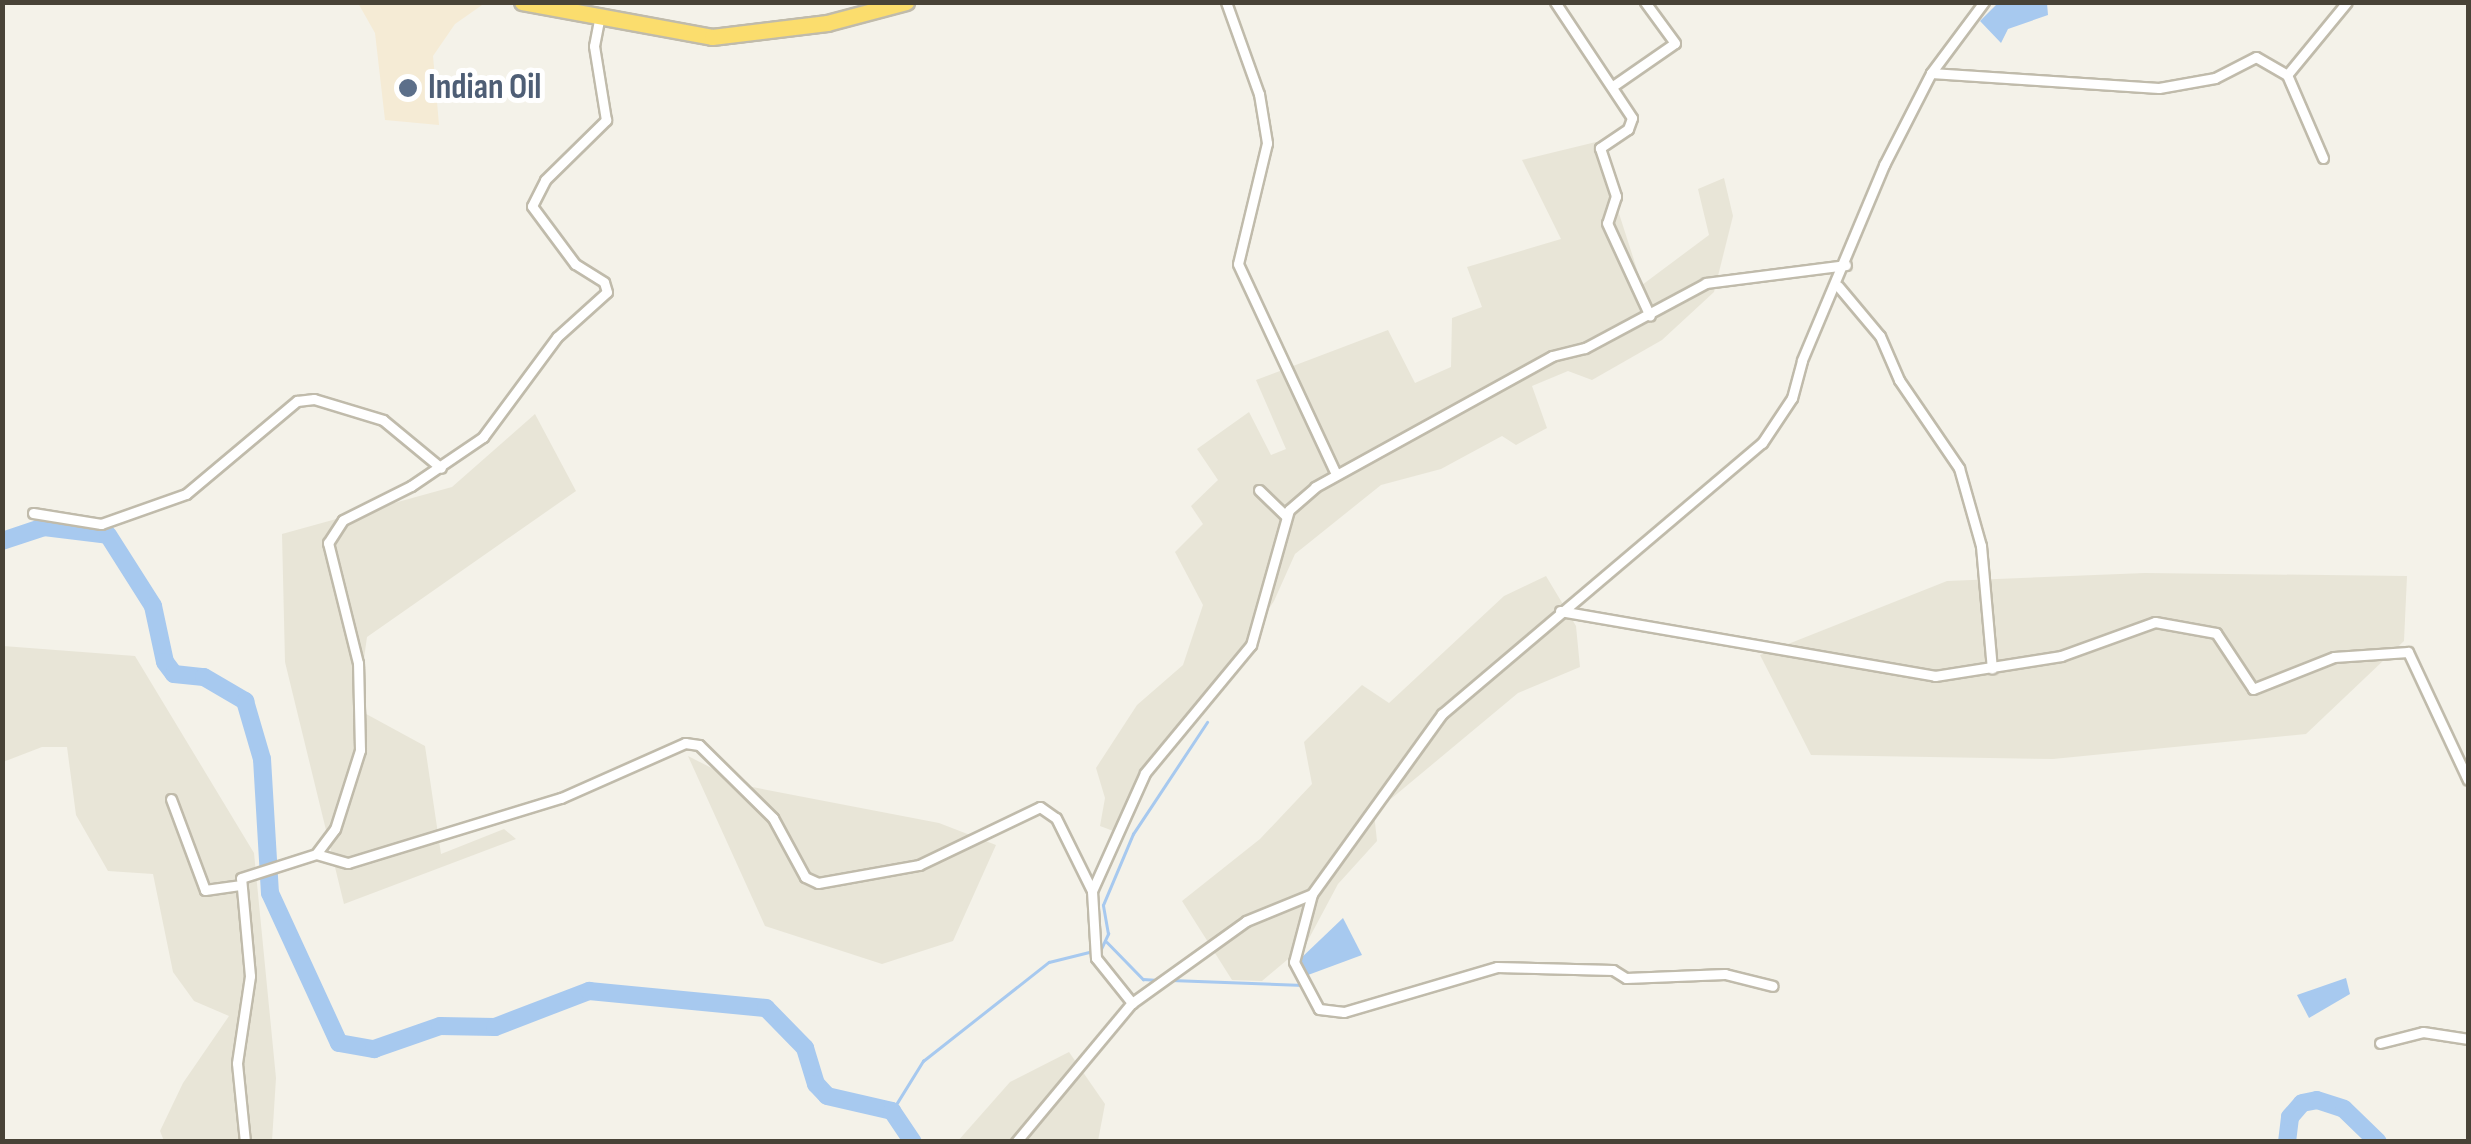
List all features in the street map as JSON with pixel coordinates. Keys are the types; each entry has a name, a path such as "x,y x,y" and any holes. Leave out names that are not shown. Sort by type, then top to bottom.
{"highway":[{"path":"522,2 598,20 712,37 827,22 906,2"}],"street":[{"path":"1226,2 1259,94 1267,143 1238,264 1335,472"},
{"path":"1555,2 1632,118 1628,129 1600,148 1616,196 1607,223 1650,316"},
{"path":"1612,86 1675,44 1645,2"},
{"path":"1773,986 1725,974 1626,978 1613,970 1497,966 1344,1012 1318,1009 1304,992 1294,962 1312,894 1442,714 1762,443 1792,398 1802,360 1838,286 1884,165 1931,72 1984,2"},
{"path":"2287,74 2346,2"},
{"path":"316,854 351,791 362,724 358,663 328,543 343,520 441,468 496,424 557,337 606,292 604,282 556,241 532,206 545,180 606,120 594,46 598,20"},
{"path":"1931,72 2159,88 2215,78 2256,56 2287,74 2323,158"},
{"path":"1092,892 1146,774 1252,645 1286,516 1335,472 1484,399 1552,356 1650,316 1706,283 1846,265"},
{"path":"1838,286 1880,336 1900,380 1959,468 1982,546 1992,669"},
{"path":"34,513 102,524 186,494 296,401 314,399 383,420 441,468"},
{"path":"1260,490 1286,516"},
{"path":"1560,611 1803,648 1858,667 1935,676 2062,656 2156,622 2216,633 2253,688 2334,657 2408,652 2468,780"},
{"path":"245,1142 237,1062 250,976 240,885 250,871 316,854 348,863 561,798 685,742 699,745 773,818 805,877 818,884 919,865 1040,807 1056,818 1092,892 1096,958 1132,1003"},
{"path":"171,799 205,890 240,885"},
{"path":"1016,1142 1132,1003 1246,921 1312,894"},
{"path":"2380,1043 2423,1032 2468,1039"}],"shaded area":[{"name":"Indian Oil","path":"358,3 485,3 455,24 433,56 439,125 385,120 375,33"},
{"path":"1596,142 1642,285 1709,235 1698,189 1724,178 1733,216 1714,292 1662,340 1592,380 1568,371 1532,386 1547,428 1516,445 1502,436 1441,469 1381,485 1295,554 1274,601 1210,698 1156,765 1124,835 1100,826 1105,798 1096,768 1137,705 1183,665 1203,605 1175,552 1203,524 1191,506 1218,480 1197,449 1249,412 1271,455 1286,449 1256,380 1388,330 1415,383 1451,367 1452,318 1482,307 1467,267 1561,239 1522,160"},
{"path":"535,414 576,491 367,637 357,709 425,746 441,854 504,829 516,839 344,904 285,662 282,534 452,487"},
{"path":"2145,573 2407,576 2404,641 2306,734 2053,759 1811,755 1760,655 1947,581"},
{"path":"1546,576 1576,626 1580,667 1518,693 1374,813 1377,841 1338,884 1306,944 1262,981 1232,980 1182,901 1260,839 1312,784 1304,742 1362,685 1389,703 1504,596"},
{"path":"3,646 135,656 254,853 276,1078 272,1141 164,1141 160,1131 183,1083 229,1016 194,1001 173,972 153,874 108,871 76,815 67,747 42,747 3,762"},
{"path":"688,756 747,786 939,823 996,845 953,941 882,964 765,926"},
{"path":"1069,1052 1105,1104 1098,1141 957,1142 1010,1082"}],"water":[{"path":"1999,2 2047,3 2048,15 2008,29 2001,43 1980,21"},
{"path":"1343,918 1362,955 1308,975 1299,960"},
{"path":"2346,978 2350,994 2309,1018 2297,995"}],"waterway":[{"path":"2,541 44,527 108,535 153,606 165,662 174,674 204,677 245,701 262,759 270,893 339,1043 374,1049 440,1026 495,1027 589,991 766,1008 805,1048 816,1084 827,1096 892,1111 913,1142"},
{"path":"1101,949 1108,934 1103,905 1133,834 1207,722"},
{"path":"1107,942 1143,979 1158,980"},
{"path":"892,1111 923,1061 1049,962 1093,951"},
{"path":"1171,980 1303,985"},
{"path":"2287,1142 2290,1117 2302,1103 2317,1100 2344,1109 2378,1142"}],"place":[{"name":"Indian Oil","path":"408,88"}]}
